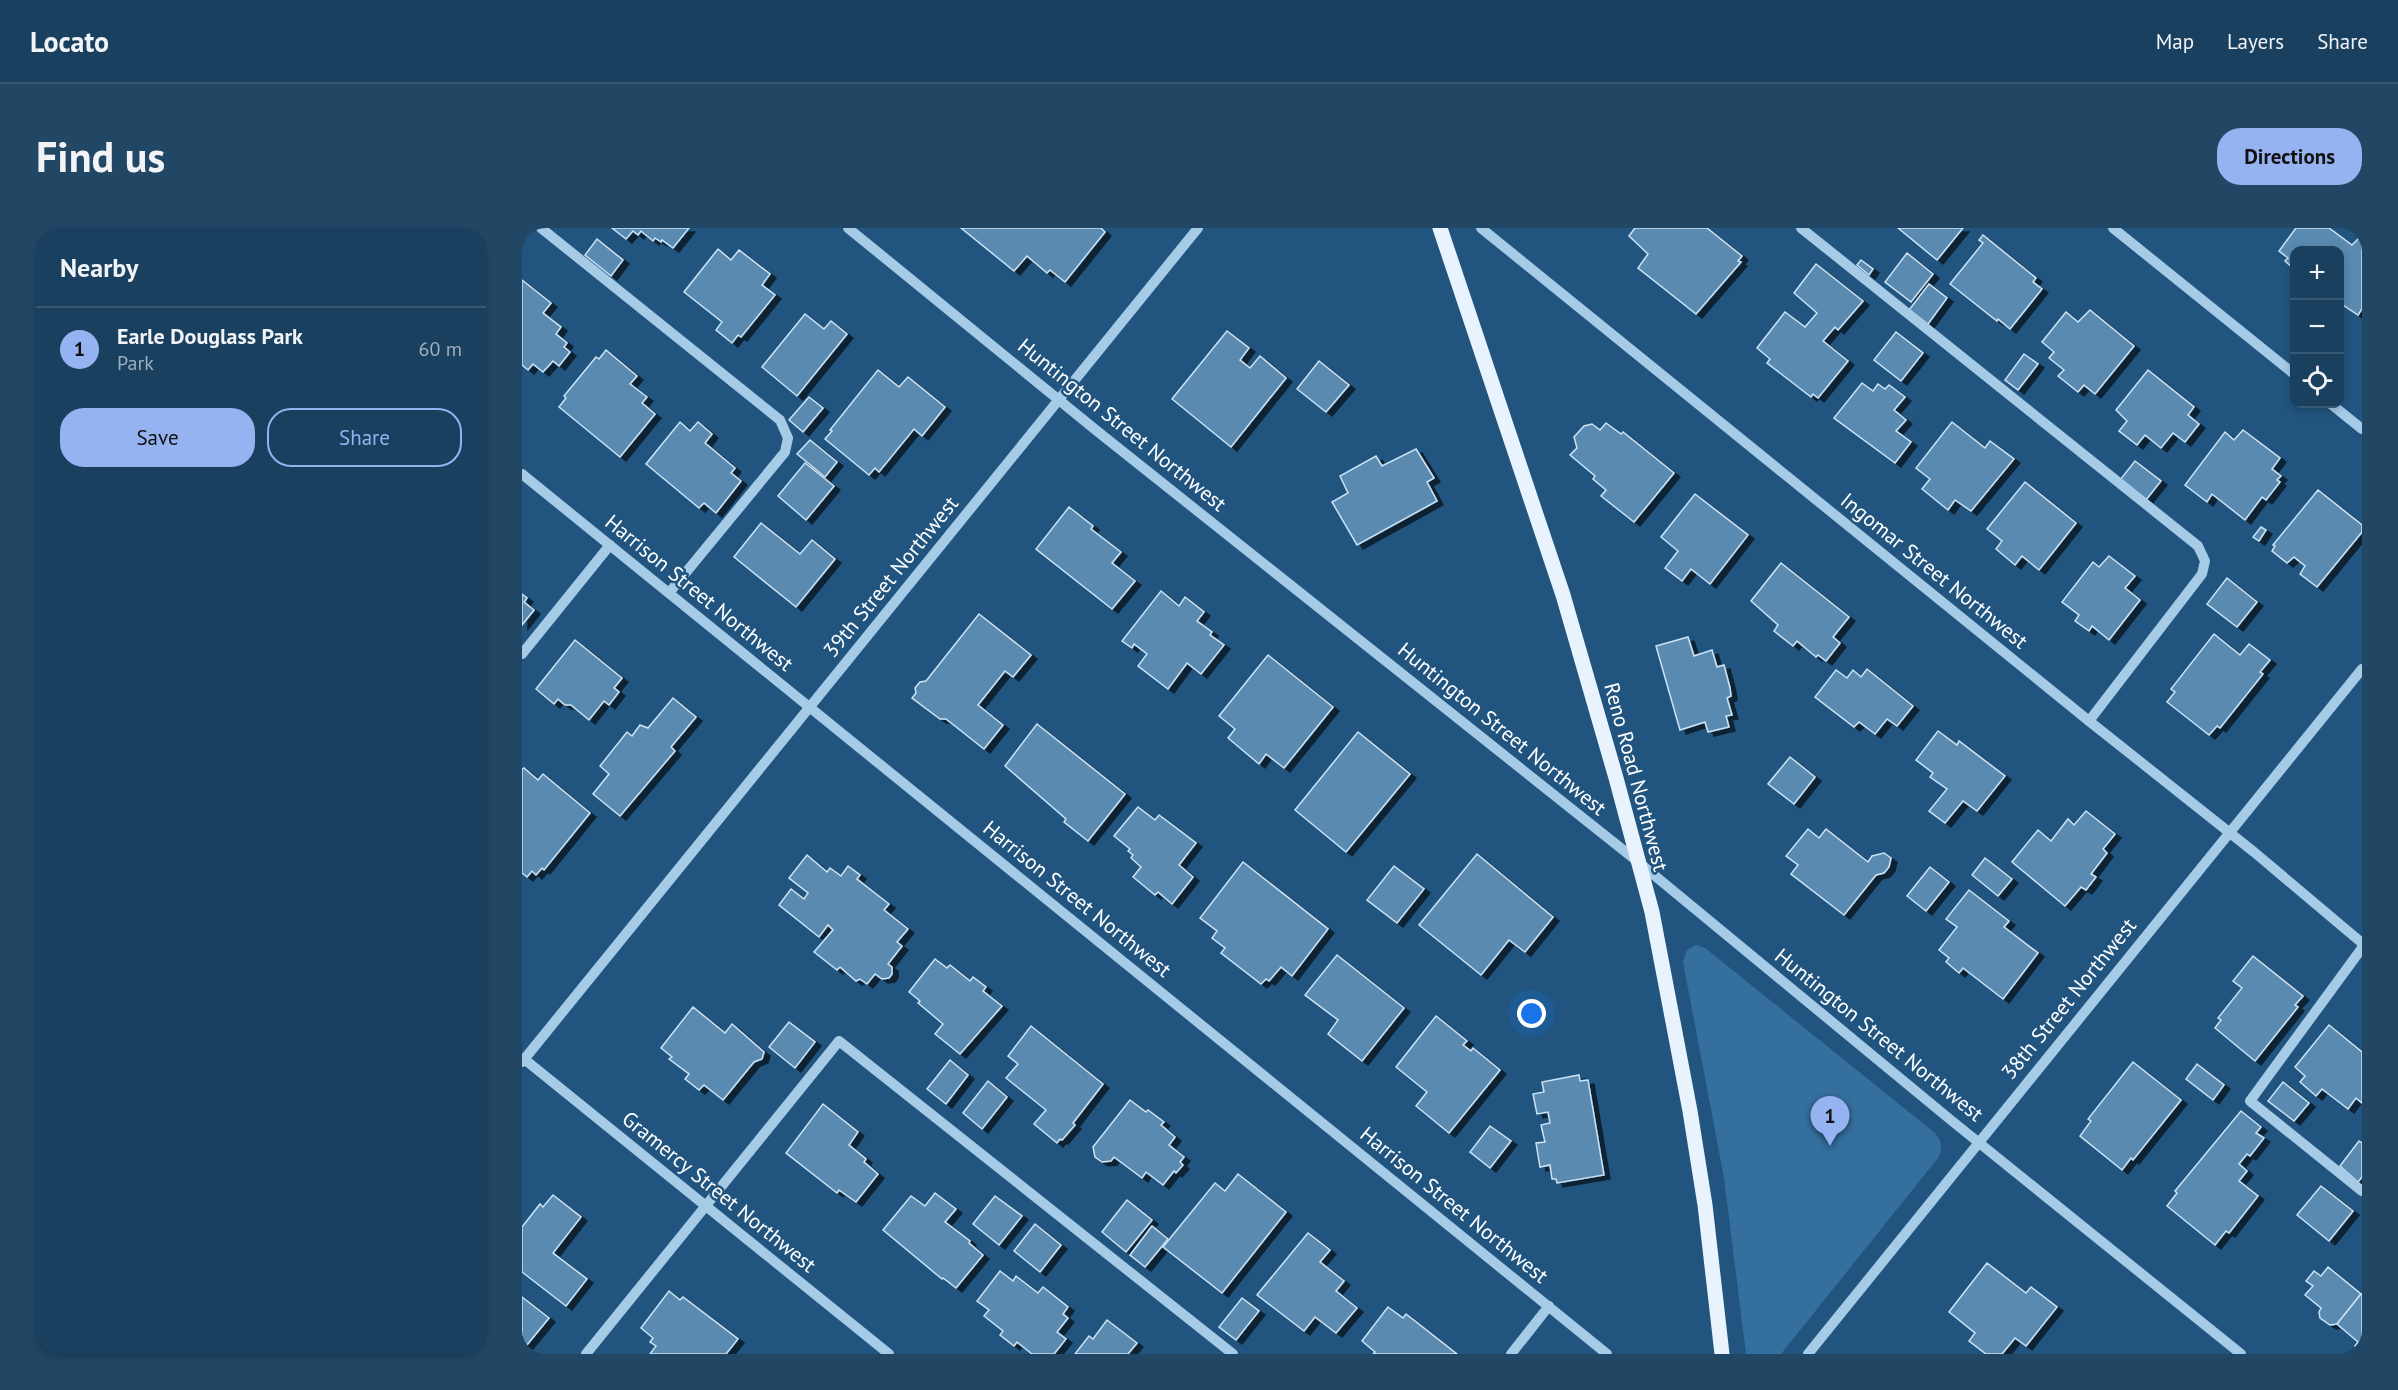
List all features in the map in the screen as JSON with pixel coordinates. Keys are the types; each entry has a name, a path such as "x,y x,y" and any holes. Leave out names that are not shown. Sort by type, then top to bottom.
{"main road":[{"name":"Reno Road Northwest","path":"1440,228 1563,595 1652,912 1690,1111 1705,1204 1722,1354"}],"street":[{"path":"541,228 780,420 788,438 785,452 669,593"},
{"name":"Huntington Street Northwest","path":"848,228 1637,861 1978,1142 2241,1354"},
{"name":"39th Street Northwest","path":"523,1061 1198,228"},
{"name":"Ingomar Street Northwest","path":"1481,228 2089,722 2229,832 2362,943"},
{"path":"1801,228 2198,546 2205,561 2202,574 2089,722"},
{"path":"2113,228 2290,370"},
{"path":"2336,408 2362,429"},
{"name":"Harrison Street Northwest","path":"522,474 1607,1354"},
{"path":"522,654 610,545"},
{"name":"38th Street Northwest","path":"1808,1354 2362,669"},
{"path":"2362,948 2250,1101 2362,1191"},
{"path":"586,1354 839,1041 1233,1354"},
{"name":"Gramercy Street Northwest","path":"523,1061 889,1354"},
{"path":"1511,1354 1549,1306"}],"shaded area":[{"path":"1696,945 1705,948 1935,1133 1941,1145 1938,1158 1781,1354 1746,1354 1724,1178 1683,962 1687,950"}],"building":[{"path":"612,228 689,228 673,248 662,240 661,242 655,238 653,241 641,231 638,235 633,231 626,239"},
{"path":"961,228 1101,228 1105,232 1065,282 1050,270 1047,273 1027,256 1014,271"},
{"path":"1635,228 1707,228 1742,256 1738,261 1741,262 1696,314 1638,268 1648,254 1629,236"},
{"path":"1898,228 1963,228 1937,260"},
{"path":"2296,228 2329,228 2352,245 2362,235 2362,309 2358,315 2344,306 2344,246 2290,246 2290,265 2285,261 2288,258 2279,251"},
{"path":"1983,235 2036,278 2033,282 2042,289 2010,329 1950,284 1983,243 1979,240"},
{"path":"597,239 623,260 611,276 585,255"},
{"path":"718,249 731,260 739,250 770,274 762,285 775,295 741,337 738,335 732,343 716,330 722,322 684,292"},
{"path":"1907,253 1933,274 1911,302 1885,282"},
{"path":"1861,260 1873,269 1869,275 1857,265"},
{"path":"1816,264 1863,301 1838,330 1835,327 1823,341 1848,361 1818,398 1813,394 1811,397 1767,363 1770,359 1757,348 1785,312 1805,327 1817,313 1794,293"},
{"path":"522,280 551,303 543,313 561,327 556,334 567,343 564,347 570,352 559,366 553,361 543,372 533,364 528,370 522,365"},
{"path":"1929,284 1947,298 1928,324 1909,310"},
{"path":"2090,310 2134,346 2095,394 2084,385 2078,392 2058,376 2064,370 2049,358 2054,352 2042,342 2066,312 2078,322"},
{"path":"805,314 824,329 831,321 847,334 797,396 762,367"},
{"path":"1227,331 1249,348 1240,360 1250,368 1260,356 1286,378 1231,447 1172,399"},
{"path":"1896,332 1923,353 1901,381 1874,360"},
{"path":"606,350 637,376 630,384 647,397 642,403 655,414 620,457 559,407 566,398 564,396 596,357 599,359"},
{"path":"2024,354 2038,364 2018,390 2005,380"},
{"path":"1319,361 1349,385 1326,412 1297,389"},
{"path":"878,370 899,387 908,377 945,407 922,436 914,429 879,472 875,468 869,475 825,439"},
{"path":"2148,370 2194,407 2188,415 2199,424 2185,442 2173,433 2161,448 2145,435 2137,445 2119,431 2127,421 2116,410"},
{"path":"1862,383 1873,391 1878,384 1885,389 1889,385 1905,397 1894,410 1906,420 1896,431 1911,442 1895,463 1834,418"},
{"path":"809,397 823,408 803,432 789,420"},
{"path":"680,422 690,431 698,422 712,434 705,443 735,468 731,473 741,481 716,513 704,503 699,508 646,464"},
{"path":"1952,422 1985,448 1990,441 2014,459 1971,511 1955,500 1948,510 1922,489 1930,479 1916,468"},
{"path":"1606,423 1621,434 1623,432 1674,473 1634,522 1601,496 1606,490 1593,479 1595,476 1570,455 1577,448 1574,437 1584,426 1592,424 1600,430"},
{"path":"2243,430 2280,458 2272,469 2281,476 2277,480 2280,482 2266,500 2262,497 2245,520 2212,494 2207,502 2185,485 2225,432 2234,440"},
{"path":"810,440 837,462 825,477 797,454"},
{"path":"1416,449 1434,478 1427,482 1437,501 1357,545 1332,502 1348,493 1340,476 1376,456 1382,466"},
{"path":"2135,461 2161,481 2146,500 2120,480"},
{"path":"805,463 834,486 806,520 778,496"},
{"path":"2025,482 2076,523 2039,570 2022,556 2015,565 1996,549 2002,541 1987,529"},
{"path":"2318,490 2362,525 2362,532 2317,587 2300,574 2305,566 2294,557 2287,563 2272,551 2275,546 2273,545"},
{"path":"1695,494 1748,535 1710,584 1691,569 1682,581 1665,568 1678,551 1661,537"},
{"path":"1069,507 1093,526 1091,529 1121,552 1112,563 1135,581 1112,609 1036,549"},
{"path":"761,523 800,554 812,540 835,559 796,607 734,557"},
{"path":"2261,527 2266,530 2259,541 2253,537"},
{"path":"2109,556 2135,576 2125,588 2140,600 2109,640 2092,626 2089,631 2075,621 2079,615 2062,602 2093,562 2099,567"},
{"path":"1781,563 1849,617 1833,637 1840,643 1826,661 1818,655 1816,657 1797,641 1793,646 1774,631 1778,625 1751,601"},
{"path":"2227,578 2257,602 2237,627 2207,604"},
{"path":"1161,591 1179,606 1185,597 1204,612 1197,621 1212,632 1210,635 1224,645 1201,674 1187,663 1168,689 1138,666 1147,654 1134,644 1132,648 1122,641"},
{"path":"522,594 527,598 524,602 534,610 522,625"},
{"path":"979,614 1031,655 1013,677 1005,671 978,705 1003,725 984,749 946,719 940,719 912,698 916,693 915,688 920,682 926,681"},
{"path":"2214,634 2240,655 2249,644 2270,660 2260,672 2263,674 2220,728 2217,726 2209,735 2167,702 2175,692 2171,689"},
{"path":"1688,637 1694,656 1712,650 1717,667 1724,665 1731,696 1727,698 1732,715 1726,716 1729,727 1708,732 1705,722 1680,730 1656,646"},
{"path":"575,640 622,678 614,688 619,692 609,705 604,701 589,720 571,705 565,705 558,699 554,704 536,689"},
{"path":"1268,655 1333,707 1284,768 1266,754 1259,764 1228,738 1235,729 1219,716"},
{"path":"1867,669 1913,706 1897,726 1887,719 1875,734 1859,722 1854,727 1815,697 1836,670 1847,678 1853,670 1861,677"},
{"path":"673,698 696,717 671,747 675,751 620,816 593,794 609,774 600,766 627,732 632,736 640,725 648,728"},
{"path":"1037,724 1125,794 1088,841 1064,822 1066,819 1005,766"},
{"path":"1938,731 1957,745 1959,741 2005,776 1977,811 1963,801 1945,823 1929,811 1947,789 1930,777 1933,773 1916,760"},
{"path":"1358,732 1410,774 1346,852 1295,810"},
{"path":"1790,757 1815,777 1794,804 1768,784"},
{"path":"524,768 538,780 543,774 590,813 544,870 542,868 536,875 532,871 527,877 522,873 522,769"},
{"path":"1138,807 1155,820 1159,815 1196,843 1179,865 1193,877 1172,904 1158,892 1155,895 1133,877 1141,867 1131,858 1133,855 1128,851 1130,849 1114,836"},
{"path":"2086,811 2115,834 2103,849 2107,853 2091,874 2096,877 2086,890 2081,887 2065,906 2012,862 2038,830 2051,841 2068,819 2074,825"},
{"path":"1808,829 1819,838 1826,829 1868,862 1872,856 1884,853 1891,858 1889,867 1884,873 1876,875 1844,915 1791,874 1798,865 1786,856"},
{"path":"1477,854 1553,917 1525,952 1509,940 1481,975 1419,925"},
{"path":"807,855 827,872 830,868 841,876 848,866 860,875 857,879 889,904 884,910 908,929 897,942 902,946 888,964 892,967 892,974 889,978 882,979 875,974 867,984 860,979 856,981 840,967 837,970 814,952 833,930 828,925 819,937 779,905 791,889 804,899 808,893 789,878"},
{"path":"1985,858 2012,879 1998,896 1972,875"},
{"path":"1243,862 1328,929 1292,976 1281,967 1269,981 1266,979 1261,984 1221,953 1225,948 1212,938 1217,931 1200,918"},
{"path":"1394,866 1424,889 1397,923 1367,900"},
{"path":"1930,867 1949,882 1926,911 1907,896"},
{"path":"1969,890 2009,921 2004,927 2038,953 2003,999 1963,968 1959,973 1946,962 1949,958 1939,950 1957,927 1946,919"},
{"path":"1337,955 1404,1008 1362,1061 1328,1034 1338,1020 1305,995"},
{"path":"2253,956 2303,996 2295,1005 2298,1007 2255,1061 2215,1028 2221,1020 2218,1018 2242,988 2233,981"},
{"path":"935,959 947,968 950,965 970,981 973,977 986,987 983,991 1002,1006 960,1054 935,1034 943,1024 918,1003 920,1001 909,992"},
{"path":"693,1007 725,1033 732,1024 764,1052 762,1059 754,1062 723,1100 704,1085 699,1090 685,1079 689,1074 669,1059 672,1057 661,1048"},
{"path":"1436,1016 1467,1041 1463,1045 1471,1051 1473,1048 1500,1070 1449,1133 1416,1106 1427,1092 1396,1067"},
{"path":"789,1022 815,1042 795,1068 769,1047"},
{"path":"2329,1025 2362,1052 2362,1103 2356,1098 2348,1109 2322,1089 2316,1096 2300,1082 2305,1076 2295,1067"},
{"path":"1031,1026 1103,1084 1073,1123 1075,1125 1057,1143 1034,1124 1046,1110 1006,1078 1018,1064 1008,1056"},
{"path":"950,1060 968,1075 946,1104 927,1089"},
{"path":"2133,1062 2181,1100 2133,1160 2131,1158 2122,1170 2080,1136 2091,1121 2088,1119"},
{"path":"2197,1064 2224,1085 2213,1100 2186,1079"},
{"path":"1579,1075 1580,1081 1588,1080 1604,1175 1557,1183 1556,1179 1552,1179 1550,1165 1540,1167 1536,1143 1545,1142 1541,1125 1550,1123 1548,1112 1537,1114 1533,1094 1544,1092 1542,1082"},
{"path":"988,1081 1007,1097 982,1129 963,1113"},
{"path":"2283,1082 2309,1103 2294,1121 2268,1101"},
{"path":"1130,1100 1164,1122 1161,1125 1175,1137 1169,1145 1184,1157 1180,1162 1183,1165 1176,1173 1174,1171 1163,1185 1146,1172 1142,1178 1114,1157 1111,1161 1102,1162 1095,1157 1093,1147"},
{"path":"823,1104 858,1132 849,1145 866,1159 864,1162 878,1174 856,1202 839,1190 837,1193 786,1153"},
{"path":"2241,1111 2261,1127 2256,1133 2264,1138 2250,1156 2247,1154 2239,1164 2247,1171 2239,1181 2258,1196 2229,1233 2226,1231 2215,1245 2167,1206 2177,1193 2175,1191"},
{"path":"1490,1126 1511,1141 1490,1168 1470,1152"},
{"path":"2359,1141 2362,1143 2362,1177 2358,1182 2340,1166"},
{"path":"1238,1174 1286,1212 1222,1293 1163,1247 1215,1183 1225,1191"},
{"path":"2321,1186 2353,1211 2329,1241 2297,1215"},
{"path":"935,1193 956,1209 945,1222 970,1241 969,1243 983,1255 956,1288 883,1230 911,1196 925,1206"},
{"path":"553,1195 581,1217 553,1253 587,1279 566,1306 522,1272 522,1227 540,1204 543,1207"},
{"path":"995,1196 1022,1216 999,1245 973,1224"},
{"path":"1127,1200 1152,1220 1126,1252 1102,1232"},
{"path":"1035,1224 1061,1245 1040,1272 1014,1251"},
{"path":"1152,1226 1168,1239 1145,1267 1130,1255"},
{"path":"1308,1233 1330,1250 1320,1262 1344,1281 1336,1291 1357,1308 1336,1333 1315,1317 1304,1331 1257,1295"},
{"path":"1987,1263 2026,1293 2031,1287 2057,1307 2026,1346 2015,1338 2002,1354 1986,1354 1969,1341 1975,1333 1949,1312"},
{"path":"2328,1267 2361,1294 2337,1324 2330,1325 2320,1318 2321,1308 2305,1295 2313,1286 2306,1281 2314,1271 2321,1276"},
{"path":"1000,1271 1013,1281 1016,1276 1038,1293 1043,1287 1068,1307 1063,1314 1068,1318 1057,1332 1066,1339 1054,1354 1032,1354 1017,1342 1014,1346 1000,1335 1003,1331 984,1316 989,1310 977,1301"},
{"path":"669,1291 680,1300 683,1297 738,1339 726,1354 650,1354 656,1346 650,1342 653,1338 641,1328"},
{"path":"2361,1294 2362,1352 2355,1346 2358,1342 2337,1324"},
{"path":"522,1297 549,1318 522,1351"},
{"path":"1242,1298 1259,1311 1236,1340 1219,1327"},
{"path":"1388,1307 1403,1318 1406,1314 1457,1354 1373,1354 1375,1352 1362,1341"},
{"path":"1107,1320 1137,1343 1128,1354 1075,1354 1089,1336 1093,1339"}],"place":[{"name":"Earle Douglass Park","path":"1830,1146"}]}
